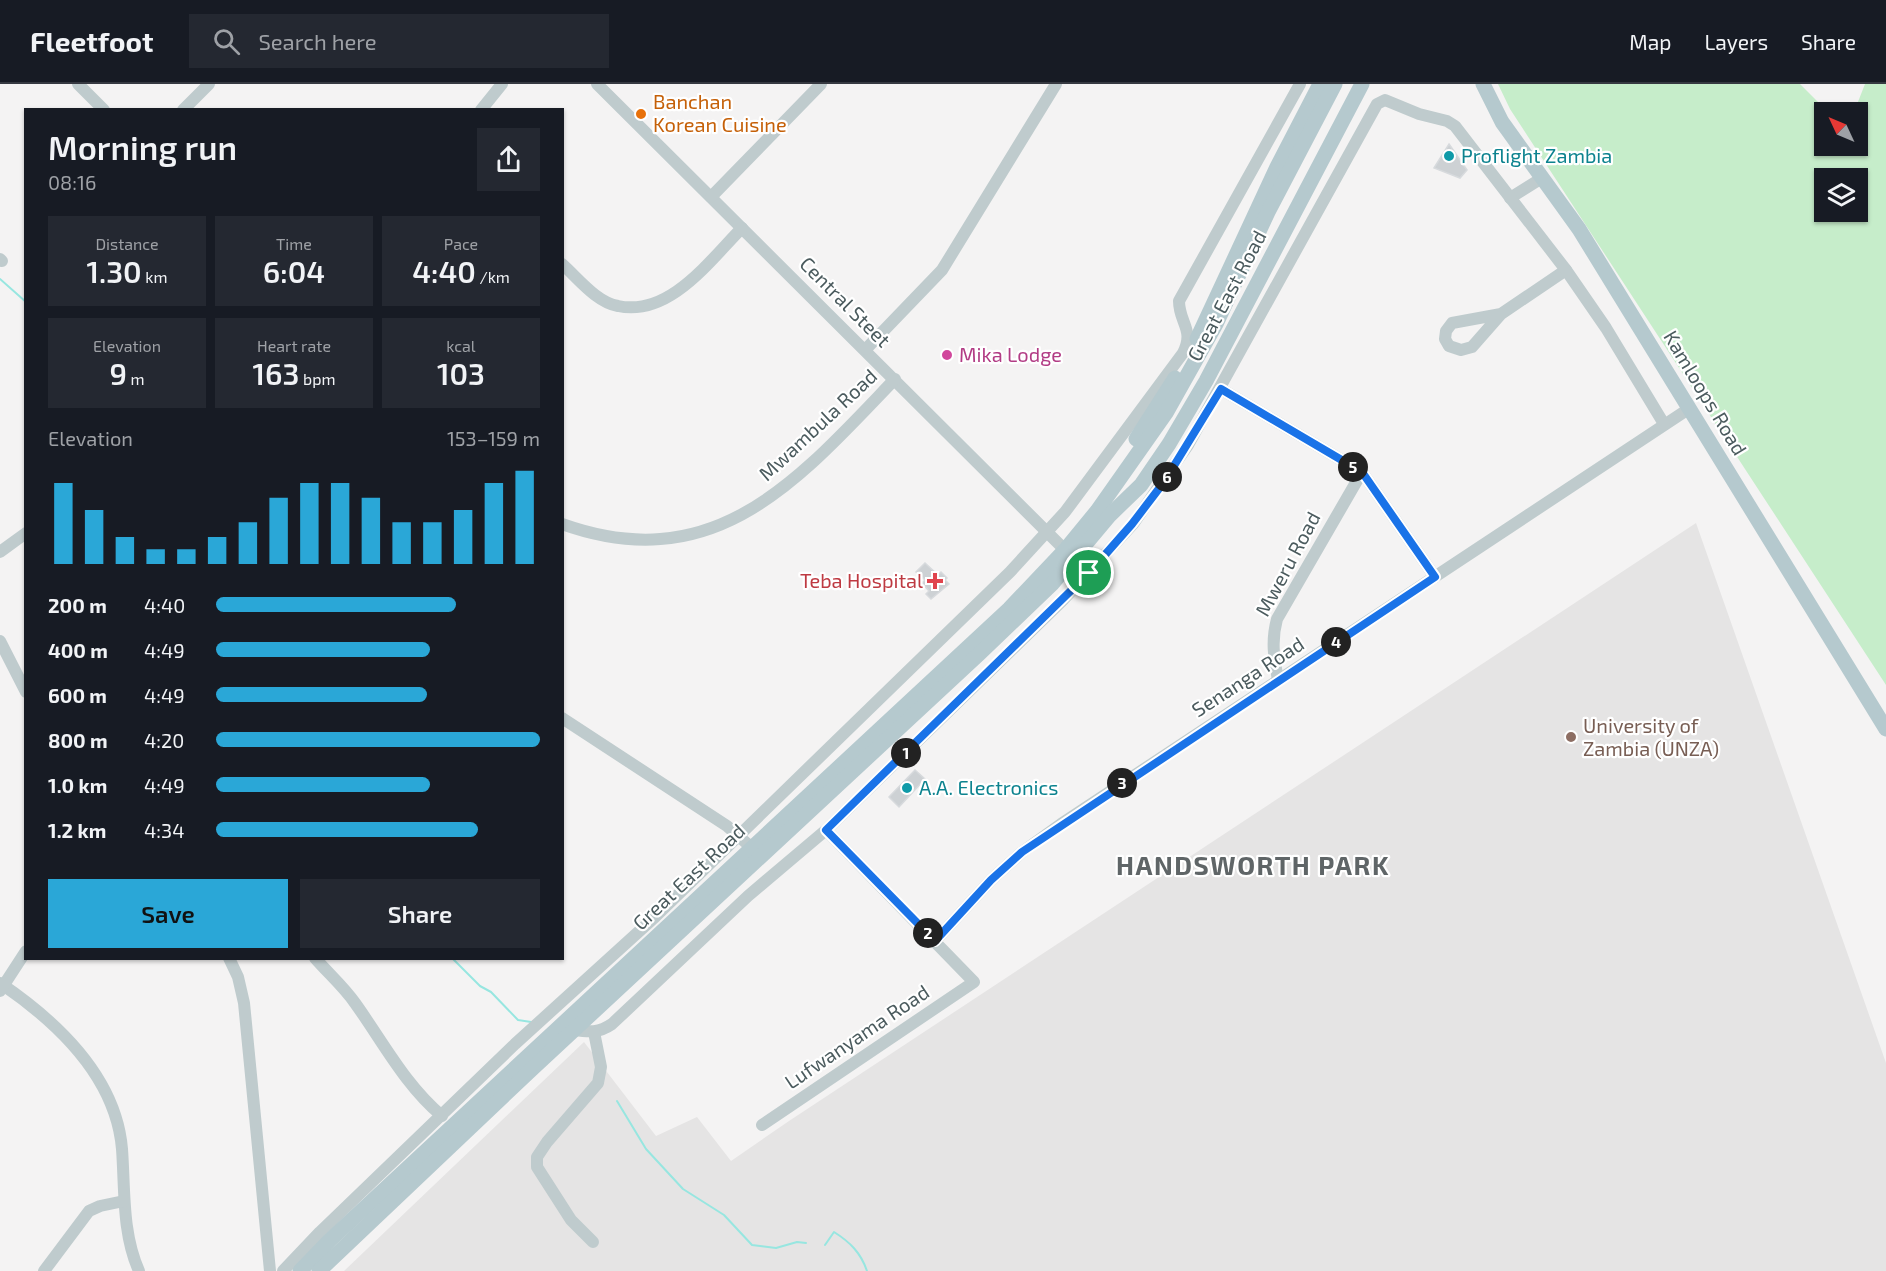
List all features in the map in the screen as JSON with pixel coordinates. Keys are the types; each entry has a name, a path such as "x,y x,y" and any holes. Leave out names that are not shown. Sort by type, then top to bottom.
{"main road":[{"name":"Great East Road","path":"1104,511 1117,469 1189,357 1277,166 1320,84"},
{"name":"Great East Road","path":"1104,511 1166,413 1205,344 1268,212 1335,84"},
{"name":"Great East Road","path":"319,1271 574,1030 979,654 1070,554 1174,418 1343,84"},
{"name":"Great East Road","path":"1104,511 1140,485 1186,415 1362,84"},
{"name":"Kamloops Road","path":"1483,84 1497,115 1579,229 1886,729"},
{"name":"Great East Road","path":"300,1271 330,1240 1070,554"}],"street":[{"path":"78,84 102,108"},
{"path":"185,108 209,84"},
{"path":"483,108 502,84"},
{"name":"Central Steet","path":"597,84 866,349 1046,533 1089,573"},
{"path":"711,197 821,84"},
{"path":"866,349 942,270 1056,84"},
{"path":"283,1271 320,1232 515,1044 656,916 1010,572 1046,533 1098,471 1183,353 1188,344 1189,334 1179,310 1179,301 1300,84"},
{"path":"574,1030 603,1031 612,1024 748,897 826,830 1089,573 1132,524 1164,482 1221,389 1377,104 1385,100 1455,126 1566,270 1606,328 1664,424"},
{"path":"1510,198 1542,178"},
{"path":"564,266 597,296 617,306 643,306 668,297 688,282 742,228"},
{"path":"1501,314 1566,270"},
{"name":"Mwambula Road","path":"564,525 618,539 651,541 688,535 721,525 759,506 794,481 895,379"},
{"path":"1221,389 1362,472 1435,577"},
{"name":"Senanga Road","path":"935,941 991,880 1022,852 1690,408"},
{"name":"Mweru Road","path":"1278,680 1272,651 1272,636 1277,619 1362,472"},
{"path":"0,552 24,534"},
{"path":"0,641 24,688"},
{"path":"564,719 739,835 752,848"},
{"path":"826,830 935,941"},
{"name":"Lufwanyama Road","path":"762,1125 975,982 935,941"},
{"path":"24,954 1,987 51,1021 76,1048 98,1081 114,1113 121,1146 128,1237 139,1271"},
{"path":"230,960 238,977 243,1003 270,1271"},
{"path":"317,960 354,1000 408,1082 425,1102 442,1116"},
{"path":"593,1242 571,1220 537,1167 537,1157 547,1142 598,1083 601,1067 594,1032"},
{"path":"44,1271 89,1211 100,1206 124,1202"}],"shaded area":[{"name":"University of Zambia (UNZA)","path":"1696,523 1886,1063 1886,1271 344,1271 584,1042 656,1136 697,1117 731,1161"}],"green space":[{"path":"1498,84 1800,84 1818,102 1814,102 1814,156 1868,156 1868,102 1858,102 1865,84 1886,84 1886,685 1510,109"}],"building":[{"name":"Proflight Zambia","path":"1449,144 1467,170 1460,178 1434,168"},
{"name":"Teba Hospital","path":"925,563 938,575 941,572 949,584 931,599 926,594 929,591 922,583 925,580 916,572"},
{"name":"A.A. Electronics","path":"915,770 925,779 899,807 889,797"}],"waterway":[{"path":"0,279 24,300"},
{"path":"454,960 480,986 491,992 518,1020 531,1022"},
{"path":"617,1101 646,1149 683,1189 724,1215 752,1245 776,1248 797,1242 806,1243"},
{"path":"825,1245 834,1232 854,1248 867,1271"}],"place":[{"name":"Banchan Korean Cuisine","path":"641,114"},
{"name":"Proflight Zambia","path":"1449,156"},
{"name":"Mika Lodge","path":"947,355"},
{"name":"Teba Hospital","path":"935,581"},
{"name":"University of Zambia (UNZA)","path":"1571,737"},
{"name":"A.A. Electronics","path":"907,788"}],"district":[{"name":"HANDSWORTH PARK","path":"1253,866"}],"route":[{"path":"1221,389 1362,472 1435,577 1022,852 991,880 935,941 826,830 1089,573 1132,524 1164,482 1221,389"}]}
